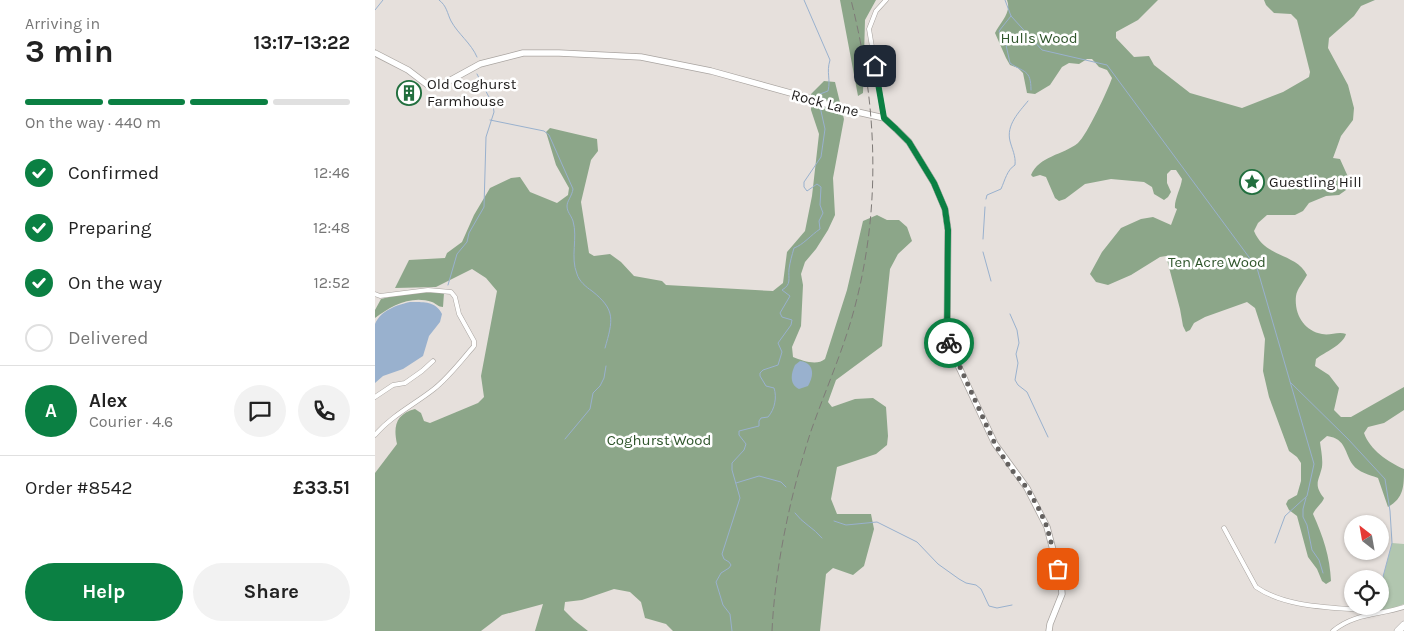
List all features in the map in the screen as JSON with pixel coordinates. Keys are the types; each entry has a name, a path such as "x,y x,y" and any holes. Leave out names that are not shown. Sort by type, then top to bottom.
{"highway":[{"path":"1398,631 1404,625"}],"street":[{"path":"886,0 875,11 869,29 884,118 909,142 937,188 945,209 948,230 947,335 950,348 995,444 1011,469 1027,488 1047,527 1061,581 1062,594 1049,631"},
{"name":"Rock Lane","path":"375,53 408,70 429,86 438,88 480,64 523,53 559,53 650,59 711,70 831,106 884,118"},
{"path":"375,294 380,296 428,290 451,292 455,297 459,314 474,341 474,346 433,389 414,402 375,435"},
{"path":"375,397 393,386 405,383 428,367 433,361"},
{"path":"1224,528 1256,587 1265,593 1298,602 1344,608"},
{"path":"1389,612 1404,607"},
{"path":"1333,631 1346,622 1364,615"}],"green space":[{"path":"840,0 876,0 865,20 863,93 858,96"},
{"path":"1007,0 1158,0 1138,20 1116,32 1116,38 1134,57 1149,56 1154,65 1190,93 1242,108 1283,92 1309,77 1310,72 1297,20 1291,14 1274,13 1264,0 1375,0 1361,6 1354,16 1329,38 1328,48 1348,85 1354,108 1353,120 1341,136 1333,158 1340,159 1349,179 1346,190 1339,195 1326,196 1309,203 1303,211 1295,215 1267,215 1258,223 1254,231 1265,246 1296,263 1307,275 1296,296 1297,309 1305,325 1322,334 1346,334 1338,345 1316,359 1315,366 1329,375 1339,388 1334,410 1341,417 1351,417 1404,387 1404,410 1384,423 1368,427 1364,433 1380,455 1404,469 1404,481 1400,496 1388,507 1378,478 1358,470 1350,460 1342,443 1327,436 1320,442 1322,467 1318,486 1324,498 1313,514 1328,555 1331,581 1326,584 1322,581 1317,569 1308,557 1297,516 1289,510 1286,504 1288,500 1297,495 1301,481 1301,463 1289,451 1269,397 1263,371 1265,339 1255,308 1247,302 1205,317 1194,323 1190,330 1186,332 1166,256 1160,257 1131,275 1108,285 1096,282 1090,274 1102,252 1121,228 1141,219 1153,217 1171,225 1177,209 1175,208 1176,201 1182,179 1176,170 1171,170 1167,174 1167,183 1171,192 1164,200 1154,194 1152,187 1144,182 1111,179 1085,184 1065,199 1059,201 1055,198 1046,177 1040,175 1033,177 1031,175 1045,160 1078,143 1097,112 1112,78 1107,70 1099,67 1092,59 1087,59 1079,64 1069,63 1062,67 1050,85 1035,94 1027,93 1023,73 1018,68 1010,65 995,33 1007,13"},
{"name":"Coghurst Wood","path":"824,81 835,82 844,119 833,178 835,215 816,249 805,262 801,274 803,285 801,326 792,347 793,357 814,362 825,359 847,290 863,221 877,215 887,220 899,220 907,227 912,241 898,254 890,269 882,346 836,380 828,402 832,407 855,399 873,398 886,407 888,436 887,445 876,454 837,467 831,499 837,514 871,514 874,529 864,566 853,575 833,568 826,574 820,631 673,631 666,624 645,618 641,602 630,592 614,589 582,600 565,602 564,610 588,631 535,631 543,604 502,615 481,631 375,631 375,473 397,444 396,426 404,414 415,409 421,413 424,421 430,423 478,403 484,397 481,376 497,291 486,278 472,269 436,287 395,288 409,260 445,258 447,253 462,242 474,215 490,188 511,178 520,177 530,192 557,203 568,195 569,188 556,165 546,132 550,128 597,139 598,151 591,160 581,202 589,253 594,256 610,254 621,262 634,276 662,281 666,285 773,291 783,283 787,252 805,231 812,196 819,134 811,110 811,94"},
{"path":"417,290 444,293 443,307 424,300 409,301 388,309 375,318 375,310 381,299"},
{"path":"1392,543 1404,544 1404,604 1389,610 1389,570 1385,570"}],"water":[{"path":"410,302 433,304 442,314 440,322 429,336 423,356 403,369 383,376 375,383 375,324 385,312"},
{"path":"800,361 805,362 811,367 812,374 808,386 799,389 792,381 792,378 795,365"}],"waterway":[{"path":"375,10 383,0"},
{"path":"439,0 445,7 454,26 477,57"},
{"path":"804,0 830,60 828,91 820,94 819,99"},
{"path":"1005,0 1011,16 1042,50 1107,65 1257,268 1314,464 1307,496 1285,516 1275,543"},
{"path":"1011,16 999,31 1006,45 1010,63 1026,72 1030,78 1031,90"},
{"path":"448,285 457,254 467,242 469,233 484,207 486,137 494,112 493,105 477,74"},
{"path":"986,199 987,195 1001,189 1008,172 1015,165 1009,135 1010,130 1014,119 1028,101"},
{"path":"732,631 730,614 723,605 716,582 721,573 731,565 724,559 722,554 740,498 732,470 732,463 744,450 746,444 739,435 739,431 759,426 761,418 768,417 774,407 774,388 766,386 760,373 763,370 778,365 782,352 778,343 791,325 792,320 782,317 780,313 790,296 782,290 789,281 789,269 794,248 801,245 820,229 819,221 823,213 820,205 821,187 817,184 807,191 804,187 804,182 821,157 825,129 819,102"},
{"path":"490,120 544,131 549,135 573,189 567,206 574,227 574,261 577,274 583,284 605,304 611,316 610,330 605,348"},
{"path":"983,239 985,207"},
{"path":"983,252 991,281"},
{"path":"1010,314 1017,330 1019,343 1016,354 1018,363 1015,380 1027,392 1048,437"},
{"path":"565,439 590,409 593,393 600,386 604,378 606,366"},
{"path":"1290,382 1348,439 1385,479 1392,543 1385,570"},
{"path":"736,483 759,476 781,482 786,487"},
{"path":"1306,498 1303,517 1307,525 1312,550 1319,560 1323,573"},
{"path":"795,513 822,538"},
{"path":"834,521 846,525 877,522 917,542 938,564 966,583 976,585 981,589 989,606 997,608 1012,605"}],"railway":[{"path":"772,631 780,555 797,479 811,431 850,325 863,271 869,232 873,155 871,116 860,39 851,0"}],"way so far":[{"path":"949,343 995,444 1011,469 1027,488 1040,511 1047,527 1058,569"}],"place":[{"name":"Old Coghurst Farmhouse","path":"409,93"},
{"name":"Guestling Hill","path":"1252,182"}],"route":[{"path":"875,66 884,118 909,142 934,183 945,209 948,230 947,335 949,343"}],"park label":[{"name":"Hulls Wood","path":"1039,38"},
{"name":"Ten Acre Wood","path":"1217,262"}]}
